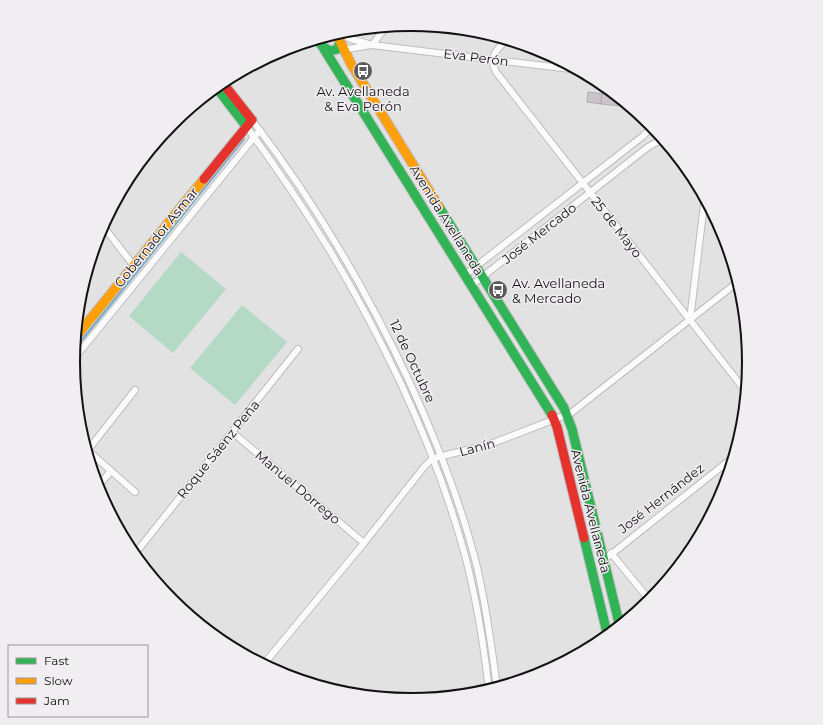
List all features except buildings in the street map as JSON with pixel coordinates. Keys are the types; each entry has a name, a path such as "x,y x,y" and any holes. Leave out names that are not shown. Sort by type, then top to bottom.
{"street":[{"path":"372,45 382,33"},
{"name":"Eva Perón","path":"345,38 372,45 564,68"},
{"path":"328,50 340,46 339,39"},
{"name":"Avenida Avellaneda","path":"339,39 344,50 557,395 567,414 619,621"},
{"name":"Avenida Avellaneda","path":"322,44 328,50 546,404 554,420 606,630"},
{"path":"493,60 495,51 503,44"},
{"name":"Eva Perón","path":"328,50 344,50 372,45"},
{"name":"25 de Mayo","path":"493,60 494,69 498,76 742,386"},
{"name":"12 de Octubre","path":"226,88 249,123 254,137 313,224 358,299 382,345 422,432 453,515 469,571 481,627 489,685"},
{"name":"12 de Octubre","path":"221,92 249,123 260,130 319,216 366,296 394,349 425,417 458,501 477,568 488,624 496,683"},
{"name":"Gobernador Asmar","path":"82,329 249,123"},
{"name":"Gobernador Asmar","path":"81,351 260,130"},
{"name":"José Mercado","path":"466,275 583,184 648,130"},
{"name":"José Mercado","path":"472,285 648,147 659,142"},
{"path":"690,320 704,206"},
{"path":"107,231 134,266"},
{"name":"Lanín","path":"267,661 364,543 424,467 433,459 484,447 554,420 578,408 734,285"},
{"name":"Roque Sáenz Peña","path":"138,550 298,349"},
{"path":"90,445 135,390"},
{"name":"Manuel Dorrego","path":"232,432 364,543"},
{"path":"93,455 135,492"},
{"name":"José Hernández","path":"590,563 593,567 599,568 602,566 604,560 611,553 727,462"},
{"path":"102,481 111,471"},
{"path":"611,553 646,596"}],"green space":[{"path":"181,252 226,289 173,353 129,316"},
{"path":"242,305 287,342 235,405 190,368"}],"waterway":[{"path":"81,341 244,139"}],"traffic: fast":[{"path":"320,44 330,51 338,49 340,40"},
{"path":"324,49 552,415"},
{"path":"220,92 246,126"},
{"path":"439,207 564,408 572,429 618,621"},
{"path":"584,538 606,630"}],"traffic: slow":[{"path":"339,39 351,64 439,207"},
{"path":"82,329 204,179"}],"traffic: jam":[{"path":"204,179 252,120 226,88"},
{"path":"552,415 557,427 584,538"}],"place":[{"name":"Av. Avellaneda & Eva Perón","path":"363,71"},
{"name":"Av. Avellaneda & Mercado","path":"498,290"}]}
